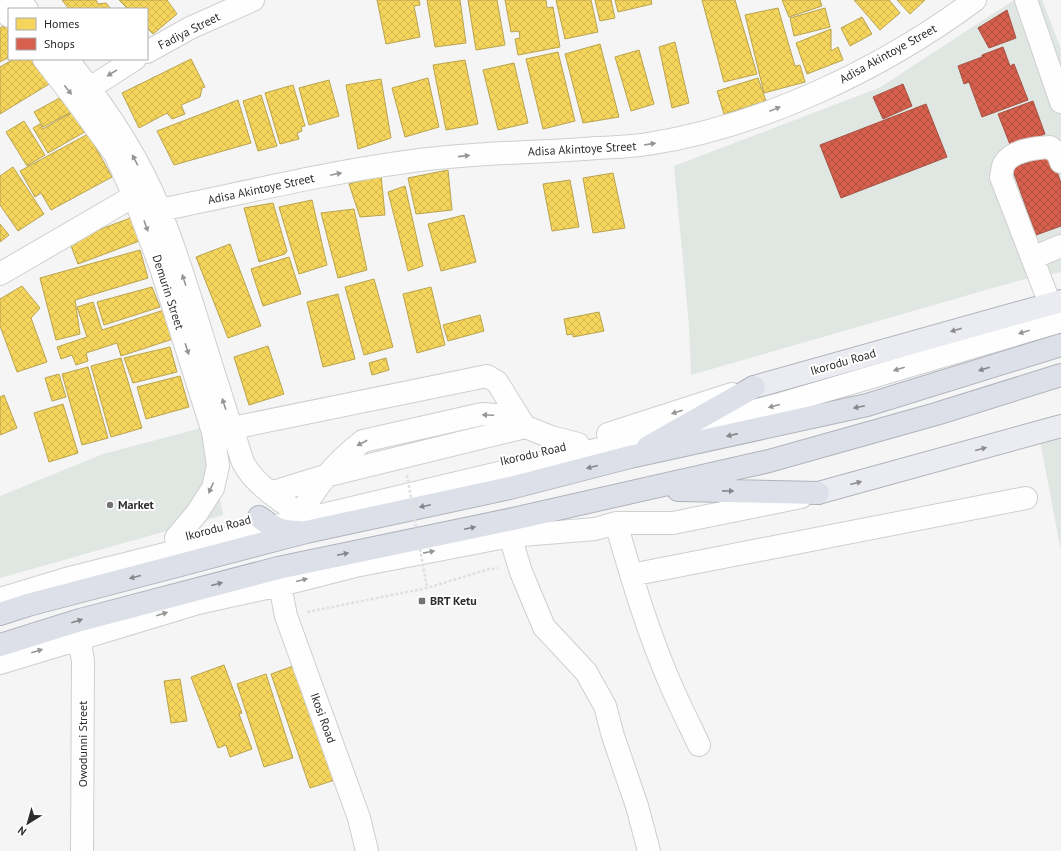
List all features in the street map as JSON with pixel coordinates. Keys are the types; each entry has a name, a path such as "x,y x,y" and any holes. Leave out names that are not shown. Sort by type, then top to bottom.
{"highway":[{"name":"Ikorodu Road","path":"0,614 306,506 510,488 630,457 867,405 1061,345"},
{"path":"0,645 80,620 278,568 513,519 769,461 936,414 1061,375"},
{"path":"630,457 754,387"},
{"path":"647,489 818,493"},
{"path":"265,522 286,532 306,506"}],"main road":[{"name":"Ikorodu Road","path":"754,387 1057,308"},
{"path":"818,493 1061,426"}],"street":[{"name":"Fadiya Street","path":"148,51 190,28 253,0"},
{"name":"Adisa Akintoye Street","path":"160,210 350,171 414,160 486,154 567,151 647,145 702,134 762,115 824,89 877,63 943,24 975,0"},
{"path":"1026,0 1061,102"},
{"path":"0,6 23,6"},
{"name":"Demurin Street","path":"45,60 75,99 114,154 134,196 222,430 244,464 258,482 270,493 306,506"},
{"name":"Demurin Street","path":"68,60 90,88 128,146 160,210 179,262 222,430 218,466 212,488 197,513 176,538"},
{"path":"90,88 133,60"},
{"path":"270,493 306,506 675,431 777,405 1057,308 1032,258 1001,177 1003,166 1011,155 1037,148 1050,147 1058,154 1061,162"},
{"path":"0,274 134,196"},
{"path":"1032,258 1061,246"},
{"path":"222,430 487,376 497,382 525,427"},
{"path":"647,489 782,465 1061,384"},
{"name":"Ikorodu Road","path":"306,506 578,444 754,387"},
{"path":"306,506 351,450 363,441 482,414 496,415 551,437 578,444"},
{"path":"306,506 551,437"},
{"path":"0,663 198,603 280,585 355,566 510,536 595,529 616,523 673,523 818,493"},
{"path":"631,575 1026,498"},
{"path":"0,600 66,579 265,522"},
{"name":"Ikorodu Road","path":"0,588 51,572 176,538 265,522"},
{"path":"616,523 631,575 660,657 673,690 699,744"},
{"path":"510,536 518,564 544,627 586,672 605,706 613,736 637,806 649,851"},
{"name":"Ikosi Road","path":"280,585 286,616 359,818 367,851"},
{"name":"Owodunni Street","path":"79,638 83,660 82,851"}],"path":[{"path":"407,475 427,588"},
{"path":"286,616 427,588 486,570 518,564"}],"shaded area":[{"path":"1014,0 1042,0 1061,49 1061,272 1021,280 691,375 689,325 674,166 879,88"},
{"name":"Market","path":"205,427 223,515 0,578 0,496 103,454"},
{"path":"1061,436 1061,551 1040,441"}],"building: Homes":[{"path":"62,0 96,0 98,4 106,3 110,8 68,8"},
{"path":"119,0 167,0 177,14 153,34 148,29 148,8 127,8"},
{"path":"377,0 419,0 420,5 414,6 420,37 386,44"},
{"path":"427,0 460,0 466,43 435,47"},
{"path":"468,0 497,0 505,45 476,50"},
{"path":"505,0 546,0 547,8 553,7 560,47 518,55 515,39 520,38 519,31 511,32"},
{"path":"556,0 591,0 598,32 565,39"},
{"path":"595,0 611,0 615,18 600,21"},
{"path":"615,0 651,0 652,4 618,12"},
{"path":"702,0 735,0 757,74 724,82"},
{"path":"782,0 820,0 822,6 789,17"},
{"path":"854,0 889,0 900,13 880,30"},
{"path":"897,0 925,0 910,14"},
{"path":"778,8 795,66 800,65 805,82 764,93 745,15"},
{"path":"825,8 830,27 794,36 790,18"},
{"path":"862,17 872,34 850,46 841,28"},
{"path":"7,24 8,26 8,58 0,62 0,28"},
{"path":"831,29 831,51 838,47 843,60 807,74 796,43"},
{"path":"675,42 689,103 672,108 659,47"},
{"path":"600,44 619,117 583,123 565,54"},
{"path":"639,50 654,104 631,111 615,57"},
{"path":"558,52 575,121 543,129 526,59"},
{"path":"191,59 205,87 202,88 200,97 181,105 185,114 172,119 167,113 139,128 122,93"},
{"path":"12,60 42,60 54,81 0,114 0,67"},
{"path":"465,60 478,124 446,130 433,65"},
{"path":"514,63 528,123 498,130 483,70"},
{"path":"428,78 439,127 405,137 392,88"},
{"path":"758,78 766,101 724,114 717,91"},
{"path":"381,79 391,138 358,149 346,85"},
{"path":"329,80 339,116 309,125 299,88"},
{"path":"293,85 305,126 301,127 302,131 297,133 299,139 280,144 265,93"},
{"path":"67,94 75,110 43,127 34,112"},
{"path":"261,95 277,146 258,151 243,101"},
{"path":"238,100 251,143 174,165 157,131"},
{"path":"76,110 88,130 48,153 33,128 40,124 43,129"},
{"path":"24,121 45,155 27,166 6,132"},
{"path":"88,134 112,177 51,210 41,193 35,197 20,171"},
{"path":"13,167 44,214 18,231 0,205 0,176"},
{"path":"448,170 452,210 416,214 408,178"},
{"path":"613,173 625,228 593,233 583,178"},
{"path":"381,175 385,215 360,217 349,184"},
{"path":"570,180 579,227 552,231 543,184"},
{"path":"405,186 423,266 408,271 388,192"},
{"path":"312,200 327,265 299,274 279,207"},
{"path":"273,203 287,251 285,254 259,262 244,208"},
{"path":"354,209 367,270 338,278 321,213"},
{"path":"464,215 476,262 441,271 428,224"},
{"path":"133,217 142,240 78,264 69,241"},
{"path":"0,224 9,235 0,242"},
{"path":"230,244 261,326 228,338 196,257"},
{"path":"140,250 148,278 75,300 80,334 56,340 40,278"},
{"path":"289,257 301,294 263,306 251,269"},
{"path":"374,279 393,347 364,355 345,287"},
{"path":"22,286 40,308 31,318 47,362 17,372 0,326 0,299"},
{"path":"152,287 160,307 104,325 97,302"},
{"path":"431,287 445,345 417,353 403,294"},
{"path":"338,294 355,359 323,367 307,302"},
{"path":"93,302 102,330 164,310 173,339 121,356 117,343 86,353 88,361 76,365 72,355 61,359 57,347 87,337 77,307"},
{"path":"599,312 604,331 573,337 573,334 567,335 564,319"},
{"path":"480,315 484,331 448,341 443,325"},
{"path":"268,346 284,394 249,405 234,357"},
{"path":"170,347 177,372 133,383 124,358"},
{"path":"121,358 142,428 111,437 91,366"},
{"path":"386,358 389,370 372,375 369,363"},
{"path":"88,367 108,438 82,445 62,374"},
{"path":"59,374 66,397 52,401 45,378"},
{"path":"180,376 189,407 146,419 137,387"},
{"path":"4,395 17,428 0,435 0,397"},
{"path":"63,404 78,453 49,462 34,413"},
{"path":"224,665 242,713 239,714 252,749 230,757 226,745 218,748 191,677"},
{"path":"296,665 335,780 310,788 271,674"},
{"path":"266,674 293,758 264,767 237,684"},
{"path":"180,679 187,721 171,723 164,681"}],"building: Shops":[{"path":"1007,10 1016,38 989,48 978,28"},
{"path":"1003,47 1010,66 1014,64 1028,100 982,117 969,82 964,84 958,66"},
{"path":"903,84 912,106 883,119 873,97"},
{"path":"1033,101 1045,134 1011,147 998,114"},
{"path":"926,104 947,157 841,198 820,145"},
{"path":"1051,155 1061,183 1061,226 1036,235 1012,168"}],"place":[{"name":"Market","path":"110,505"},
{"name":"BRT Ketu","path":"422,601"}]}
